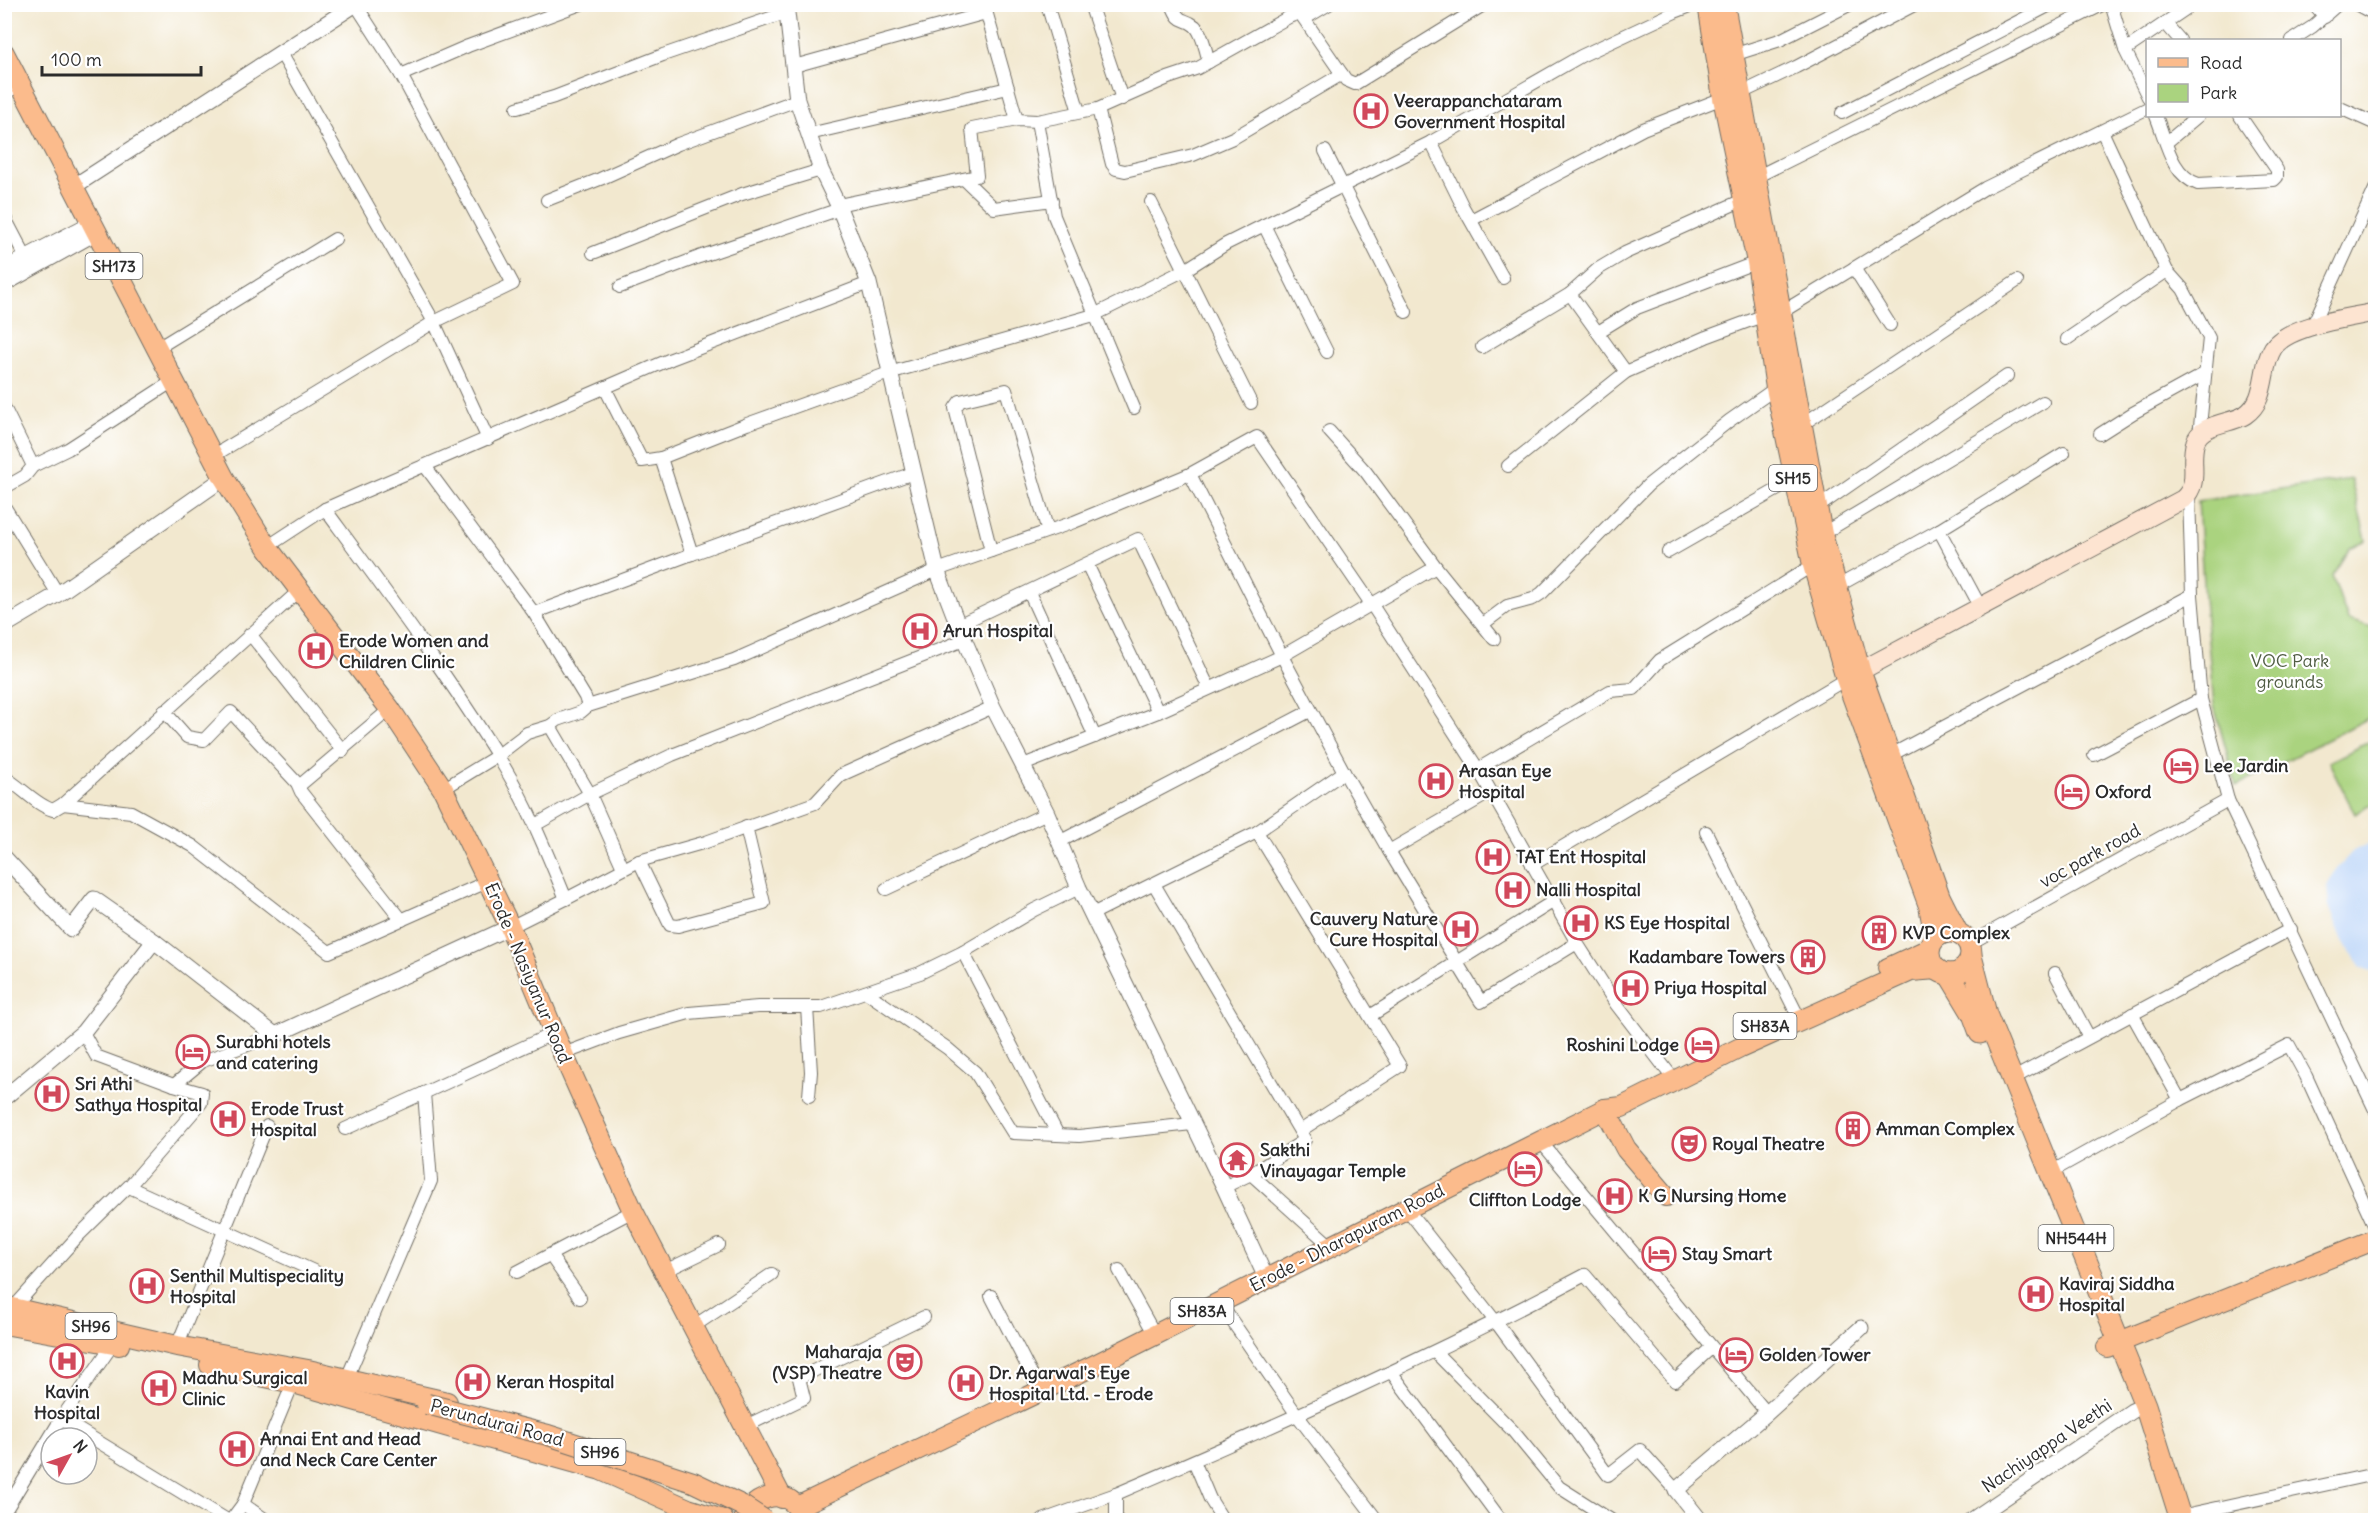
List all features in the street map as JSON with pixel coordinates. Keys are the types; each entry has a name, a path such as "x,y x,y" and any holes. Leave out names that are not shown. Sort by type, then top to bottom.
{"highway":[{"path":"1932,943 1944,932 1966,944 1966,967 1955,973 1943,972"},
{"name":"NH544H","path":"1932,943 1930,960 1943,972 1973,1014 2139,1408 2177,1519"},
{"name":"NH544H","path":"1966,944 1986,1014 2049,1173 2113,1345"}],"main road":[{"name":"SH15","path":"1708,4 1731,96 1756,177 1773,314 1776,388 1794,480 1836,587 1853,674 1891,755 1940,897 1966,944"},
{"name":"SH15","path":"1724,4 1732,56 1731,96 1743,200 1757,262 1803,424 1818,507 1813,565 1853,674 1929,906 1932,943"},
{"name":"SH173","path":"4,53 224,478"},
{"path":"1853,674 1981,608 2189,493 2193,486 2195,443 2199,436 2211,427 2246,414 2259,399 2273,348 2285,337 2312,327 2376,312"},
{"name":"Erode - Nasiyanur Road","path":"224,478 267,547 390,709 443,789 510,927 563,1054 633,1211 746,1426 794,1509"},
{"name":"Erode - Dharapuram Road","path":"753,1517 764,1498 794,1509 1040,1391 1267,1280 1605,1109 1622,1107 1670,1077 1932,943"},
{"name":"Erode - Dharapuram Road","path":"1670,1077 1911,971 1943,972"},
{"path":"1605,1109 1626,1149 1666,1196"},
{"path":"2113,1345 2376,1239"},
{"path":"8,1315 113,1344 293,1383 353,1386 601,1470 690,1515 723,1521"},
{"name":"SH96","path":"8,1315 177,1346"},
{"path":"177,1346 353,1386 504,1414 708,1482 753,1517"},
{"name":"Perundurai Road","path":"353,1386 426,1408 548,1435 684,1479 741,1505 753,1517"}],"street":[{"path":"401,75 468,46 581,4"},
{"path":"1047,4 1079,112"},
{"path":"1090,4 1122,99"},
{"path":"1172,4 1178,18 1195,27 1199,32 1209,62"},
{"path":"620,287 699,256 839,207 977,176 972,129 1017,120 1037,121 1098,110 1209,62 1288,17 1297,14 1309,16 1329,4"},
{"path":"1302,16 1348,82 1355,84 1485,4"},
{"path":"605,388 642,461 661,458 747,424 889,374 1094,315 1185,270 1226,244 1431,142 1581,56 1696,4"},
{"path":"1732,56 1780,40 1851,4"},
{"path":"1471,220 1643,129 1731,96 1916,4"},
{"path":"1842,113 2052,4"},
{"path":"1756,177 2104,4"},
{"path":"2111,4 2125,50 2146,93"},
{"path":"2125,50 2193,4"},
{"path":"2314,4 2325,17"},
{"path":"2293,39 2325,17 2338,4"},
{"path":"2356,4 2376,15"},
{"path":"74,187 356,5 401,75 513,284 434,322 213,456"},
{"path":"517,108 554,98 787,8 797,100 821,170 839,207 869,283 937,570 993,707 1047,813 1079,888 1267,1280"},
{"path":"794,66 985,9 1017,120"},
{"path":"2166,24 2179,39"},
{"path":"281,53 434,322 488,439"},
{"path":"1098,110 1112,164 1116,170 1125,171 1193,155 1235,137 1342,74"},
{"path":"4,95 20,82"},
{"path":"809,134 1008,88"},
{"path":"547,200 678,144 797,100"},
{"path":"2341,108 2376,124"},
{"path":"1508,466 1626,372 1706,337 1773,314 1854,268 1985,188 2146,109"},
{"path":"2156,117 2176,167 2188,181 2198,184 2274,180 2278,174 2274,164 2241,117"},
{"path":"2167,142 2197,117"},
{"path":"1037,121 1054,216 1134,408"},
{"path":"2102,131 2167,271 2183,290 2209,338 2199,436"},
{"path":"1431,142 1503,278"},
{"path":"1325,151 1406,312"},
{"path":"593,253 742,194 821,170"},
{"path":"964,179 994,208 1052,200"},
{"path":"2312,327 2376,187"},
{"path":"1482,347 1570,294 1598,269 1625,253 1743,200"},
{"path":"1151,202 1251,403"},
{"path":"4,216 25,256"},
{"path":"1264,225 1327,352"},
{"path":"4,269 25,256 94,228"},
{"path":"4,284 94,228"},
{"path":"156,349 335,239"},
{"path":"1598,332 1637,308 1757,262"},
{"path":"1854,268 1890,325"},
{"path":"2067,339 2167,271"},
{"path":"1803,424 2017,281"},
{"path":"267,547 325,509 682,355 869,283"},
{"path":"1570,294 1626,372"},
{"path":"2100,434 2204,374"},
{"path":"1818,507 2007,376"},
{"path":"4,488 25,476 33,466 68,449 173,381"},
{"path":"1483,624 1507,606 1533,599 1542,593 1648,485 1776,388"},
{"path":"991,550 955,408 960,401 1006,390 1048,531"},
{"path":"1815,537 2043,402"},
{"path":"6,412 33,466"},
{"path":"1329,431 1366,472 1436,567 1494,639"},
{"path":"443,789 497,756 527,733 550,726 558,720 581,712 588,706 734,660 937,570 1048,531 1190,474 1257,437 1372,605 1478,769 1576,942 1616,1004 1670,1077"},
{"path":"1836,587 1939,530 2064,453"},
{"path":"661,458 692,554"},
{"path":"425,466 534,613 585,697 588,706"},
{"path":"534,613 913,473"},
{"path":"1190,474 1310,711 1389,851 1481,1002 1576,942"},
{"path":"4,626 58,594 224,478"},
{"path":"1668,552 1794,480"},
{"path":"2189,493 2192,595 2200,699 2228,800 2376,1112"},
{"path":"4,506 58,594"},
{"path":"325,509 441,670 497,756 535,825 566,899"},
{"path":"1939,530 1981,608"},
{"path":"958,625 1138,539 1209,688"},
{"path":"1087,564 1158,712"},
{"path":"1478,769 1610,691 1634,689 1660,660 1813,565"},
{"path":"1023,765 1158,712 1282,656 1436,567"},
{"path":"4,777 23,788 44,807 53,810 63,804 300,590"},
{"path":"1029,592 1095,737"},
{"path":"1891,755 2192,595"},
{"path":"250,634 343,751"},
{"path":"535,825 590,794 672,755 964,640"},
{"path":"1532,865 1853,674"},
{"path":"2094,755 2200,699"},
{"path":"174,1085 203,1061 275,1035 510,927 623,868 815,803 841,775 993,707"},
{"path":"298,786 343,751 390,709"},
{"path":"164,711 187,737 204,740 231,712 298,786 402,920"},
{"path":"1059,842 1310,711"},
{"path":"550,726 590,794 623,868"},
{"path":"1092,914 1257,832 1344,772"},
{"path":"1389,851 1491,792"},
{"name":"voc park road","path":"1966,944 2228,800"},
{"path":"63,804 131,812 192,846 329,952 489,881"},
{"path":"886,889 1047,813"},
{"path":"639,861 670,925 678,926 764,903 746,827"},
{"path":"1257,832 1400,1066 1300,1131"},
{"path":"1706,832 1796,1012"},
{"path":"4,857 71,929 94,899 154,941 275,1035"},
{"path":"1154,884 1305,1140 1251,1174 1224,1187"},
{"path":"563,1054 619,1033 689,1013 758,1007 821,1007 920,973 963,952 1034,909 1079,888"},
{"path":"1370,1016 1554,901"},
{"path":"2012,1079 2291,929"},
{"path":"4,1098 83,1032 154,941"},
{"path":"963,952 1058,1135"},
{"path":"2055,973 2089,1037"},
{"path":"866,992 947,1048 975,1072 1013,1133 1079,1136 1192,1124"},
{"path":"807,1007 811,1072 809,1096"},
{"path":"2132,1014 2180,1100"},
{"path":"8,1315 78,1236 129,1187 201,1103 202,1093 96,1056 83,1032"},
{"path":"345,1129 554,1033"},
{"path":"2049,1173 2180,1100 2289,1045 2306,1076 2376,1229"},
{"path":"353,1386 431,1181 424,1093"},
{"path":"177,1346 267,1126"},
{"path":"1541,1142 1767,1413"},
{"path":"1251,1174 1332,1247"},
{"path":"129,1187 316,1272"},
{"path":"1406,1208 1496,1322 1608,1475 1640,1450 1700,1521"},
{"path":"517,1272 633,1211"},
{"path":"665,1271 719,1245"},
{"path":"550,1255 580,1298"},
{"path":"1119,1270 1155,1335"},
{"path":"694,1326 772,1274"},
{"path":"1043,1521 1116,1494 1194,1461 1392,1373 1585,1275 1675,1381 1711,1347"},
{"path":"991,1296 1040,1391"},
{"path":"1219,1302 1297,1415 1377,1521"},
{"path":"746,1426 804,1398 799,1378 924,1317"},
{"path":"1676,1490 1767,1413 1861,1328"},
{"path":"4,1513 61,1419 113,1344"},
{"path":"1435,1352 1514,1431 1559,1487 1611,1521"},
{"path":"1392,1373 1501,1521"},
{"path":"61,1419 229,1521 243,1504 293,1383"},
{"name":"Nachiyappa Veethi","path":"1972,1521 2139,1408"},
{"path":"1194,1461 1210,1499 1223,1521"},
{"path":"2177,1519 2375,1474"},
{"path":"1116,1494 1116,1521"},
{"path":"243,1504 266,1521"}],"shaded area":[{"path":"2375,840 2375,973 2361,967 2343,941 2329,906 2327,886 2337,868 2353,851"}],"green space":[{"name":"VOC Park grounds","path":"2351,479 2366,540 2350,548 2332,575 2348,620 2375,628 2375,715 2236,786 2214,706 2198,501"},
{"path":"2375,739 2375,803 2355,814 2329,762"}],"place":[{"name":"Veerappanchataram Government Hospital","path":"1371,111"},
{"name":"Arun Hospital","path":"920,631"},
{"name":"Erode Women and Children Clinic","path":"316,651"},
{"name":"Lee Jardin","path":"2181,766"},
{"name":"Arasan Eye Hospital","path":"1436,781"},
{"name":"Oxford","path":"2072,792"},
{"name":"TAT Ent Hospital","path":"1493,857"},
{"name":"Nalli Hospital","path":"1513,890"},
{"name":"KS Eye Hospital","path":"1581,923"},
{"name":"Cauvery Nature Cure Hospital","path":"1461,929"},
{"name":"KVP Complex","path":"1879,933"},
{"name":"Kadambare Towers","path":"1808,957"},
{"name":"Priya Hospital","path":"1631,988"},
{"name":"Roshini Lodge","path":"1702,1045"},
{"name":"Surabhi hotels and catering","path":"193,1052"},
{"name":"Sri Athi Sathya Hospital","path":"52,1094"},
{"name":"Erode Trust Hospital","path":"228,1119"},
{"name":"Amman Complex","path":"1853,1129"},
{"name":"Royal Theatre","path":"1689,1144"},
{"name":"Sakthi Vinayagar Temple","path":"1237,1160"},
{"name":"Cliffton Lodge","path":"1525,1169"},
{"name":"K G Nursing Home","path":"1615,1196"},
{"name":"Stay Smart","path":"1659,1254"},
{"name":"Senthil Multispeciality Hospital","path":"147,1286"},
{"name":"Kaviraj Siddha Hospital","path":"2036,1294"},
{"name":"Golden Tower","path":"1736,1355"},
{"name":"Kavin Hospital","path":"67,1361"},
{"name":"Maharaja (VSP) Theatre","path":"905,1362"},
{"name":"Keran Hospital","path":"473,1382"},
{"name":"Dr. Agarwal's Eye Hospital Ltd. - Erode","path":"966,1383"},
{"name":"Madhu Surgical Clinic","path":"159,1388"},
{"name":"Annai Ent and Head and Neck Care Center","path":"237,1449"}]}
